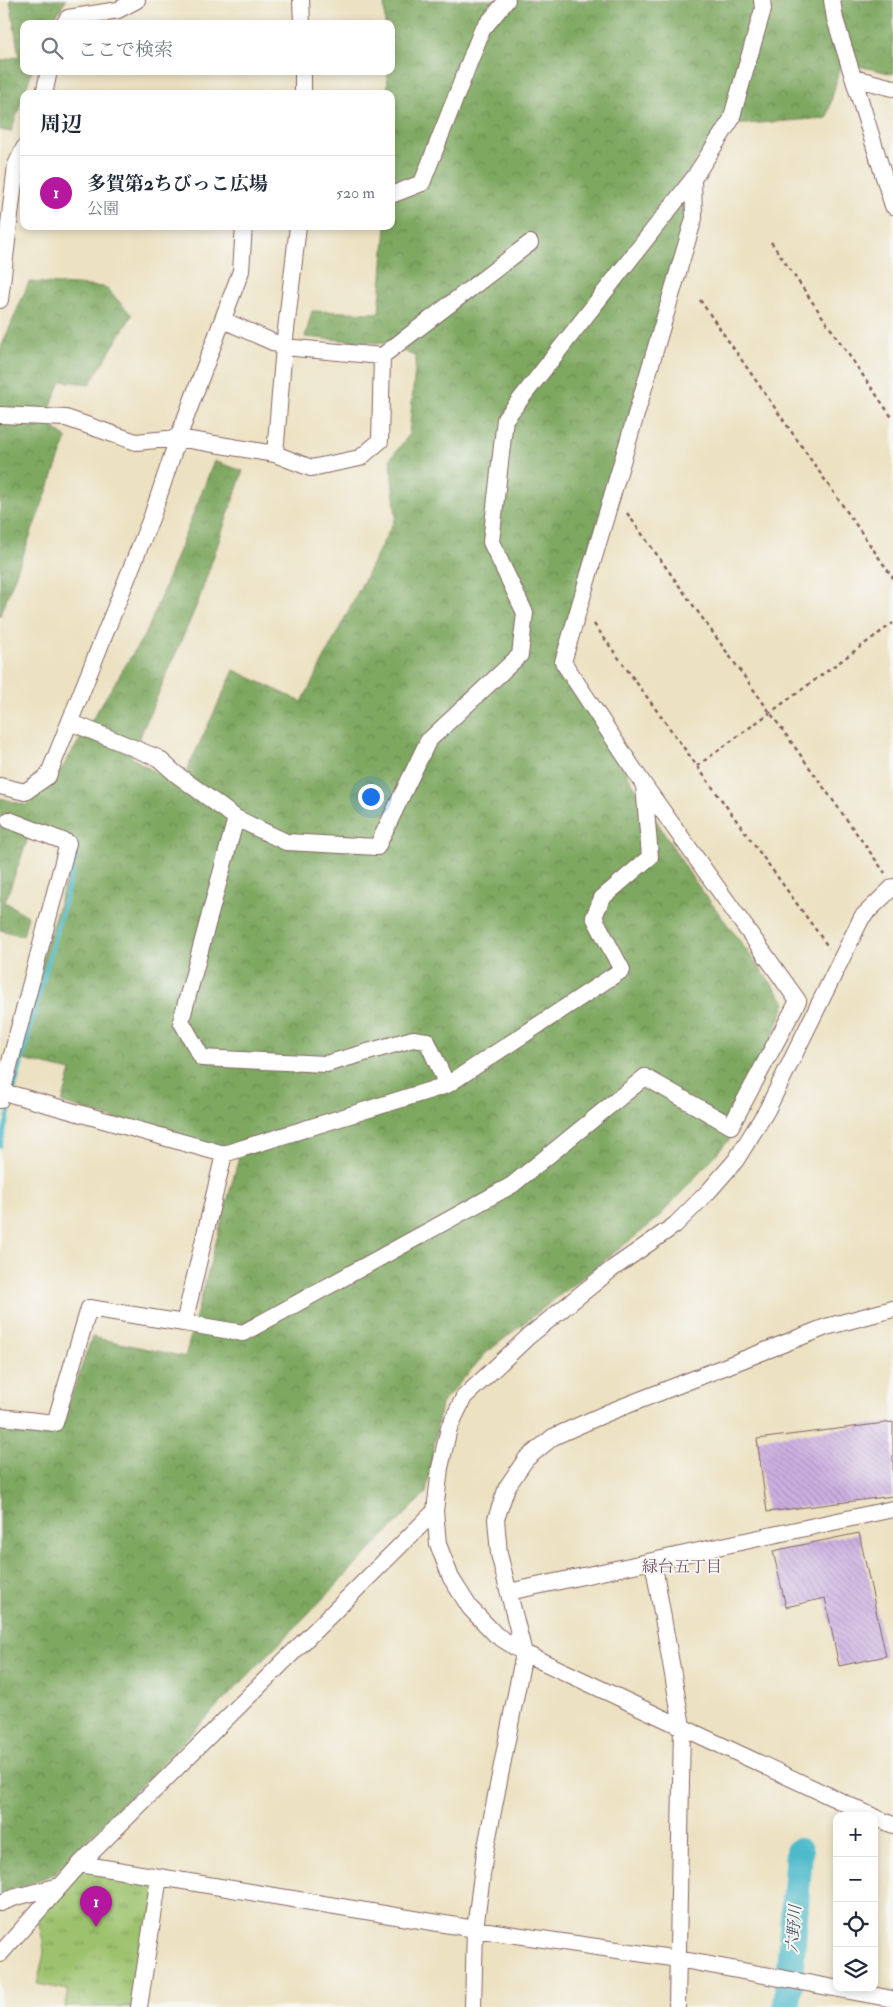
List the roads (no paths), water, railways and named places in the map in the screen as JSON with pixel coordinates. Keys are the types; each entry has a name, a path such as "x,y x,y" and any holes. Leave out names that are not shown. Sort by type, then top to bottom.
{"street":[{"path":"67,20 68,18 118,10 138,0"},
{"path":"301,0 302,20"},
{"path":"395,193 422,183 482,30 507,0"},
{"path":"70,722 158,758 176,774 236,818 286,842 377,847 428,741 520,655 525,613 491,542 505,419 693,180 731,120 763,9 762,0"},
{"path":"832,0 835,19 893,206"},
{"path":"45,90 48,75"},
{"path":"303,75 303,90"},
{"path":"854,78 893,88"},
{"path":"0,300 16,165 20,156"},
{"path":"0,1417 55,1423 89,1308 243,1333 512,1185 645,1077 731,1126 798,1001 644,785 563,662 694,218 693,180"},
{"path":"0,786 25,792 48,776 152,516 178,438 241,271 244,230"},
{"path":"275,454 284,347 298,230"},
{"path":"223,320 284,347 382,356 530,243"},
{"path":"0,415 66,418 136,442 178,438 275,454 311,468 360,458 380,441 382,356"},
{"path":"9,820 68,843 1,1094 224,1154 447,1085 622,970 594,918 602,898 650,857 644,785"},
{"path":"236,818 181,1021 202,1058 326,1064 413,1039 427,1042 447,1085"},
{"path":"865,1812 524,1653 496,1635 470,1608 451,1578 438,1544 435,1510 440,1468 449,1428 464,1397 537,1330 612,1269 675,1225 736,1160 768,1110 862,917 890,882"},
{"path":"184,1323 224,1154"},
{"path":"473,2007 475,1929 485,1852 524,1653 499,1554 496,1519 507,1488 526,1459 553,1437 607,1413 826,1327 893,1309"},
{"path":"509,1592 893,1509"},
{"path":"0,1954 80,1864 435,1510"},
{"path":"653,1561 682,1726 677,2007"},
{"path":"878,1818 893,1825"},
{"path":"80,1864 475,1929 678,1959 893,1999"},
{"path":"139,2007 160,1877"},
{"path":"0,1903 60,1886"}],"waterway":[{"path":"14,1090 76,857"},
{"path":"0,1146 11,1105"},
{"name":"六野川","path":"787,2007 799,1852"}],"place":[{"name":"多賀第2ちびっこ広場","path":"96,1927"}],"district":[{"name":"緑台五丁目","path":"682,1566"}]}
